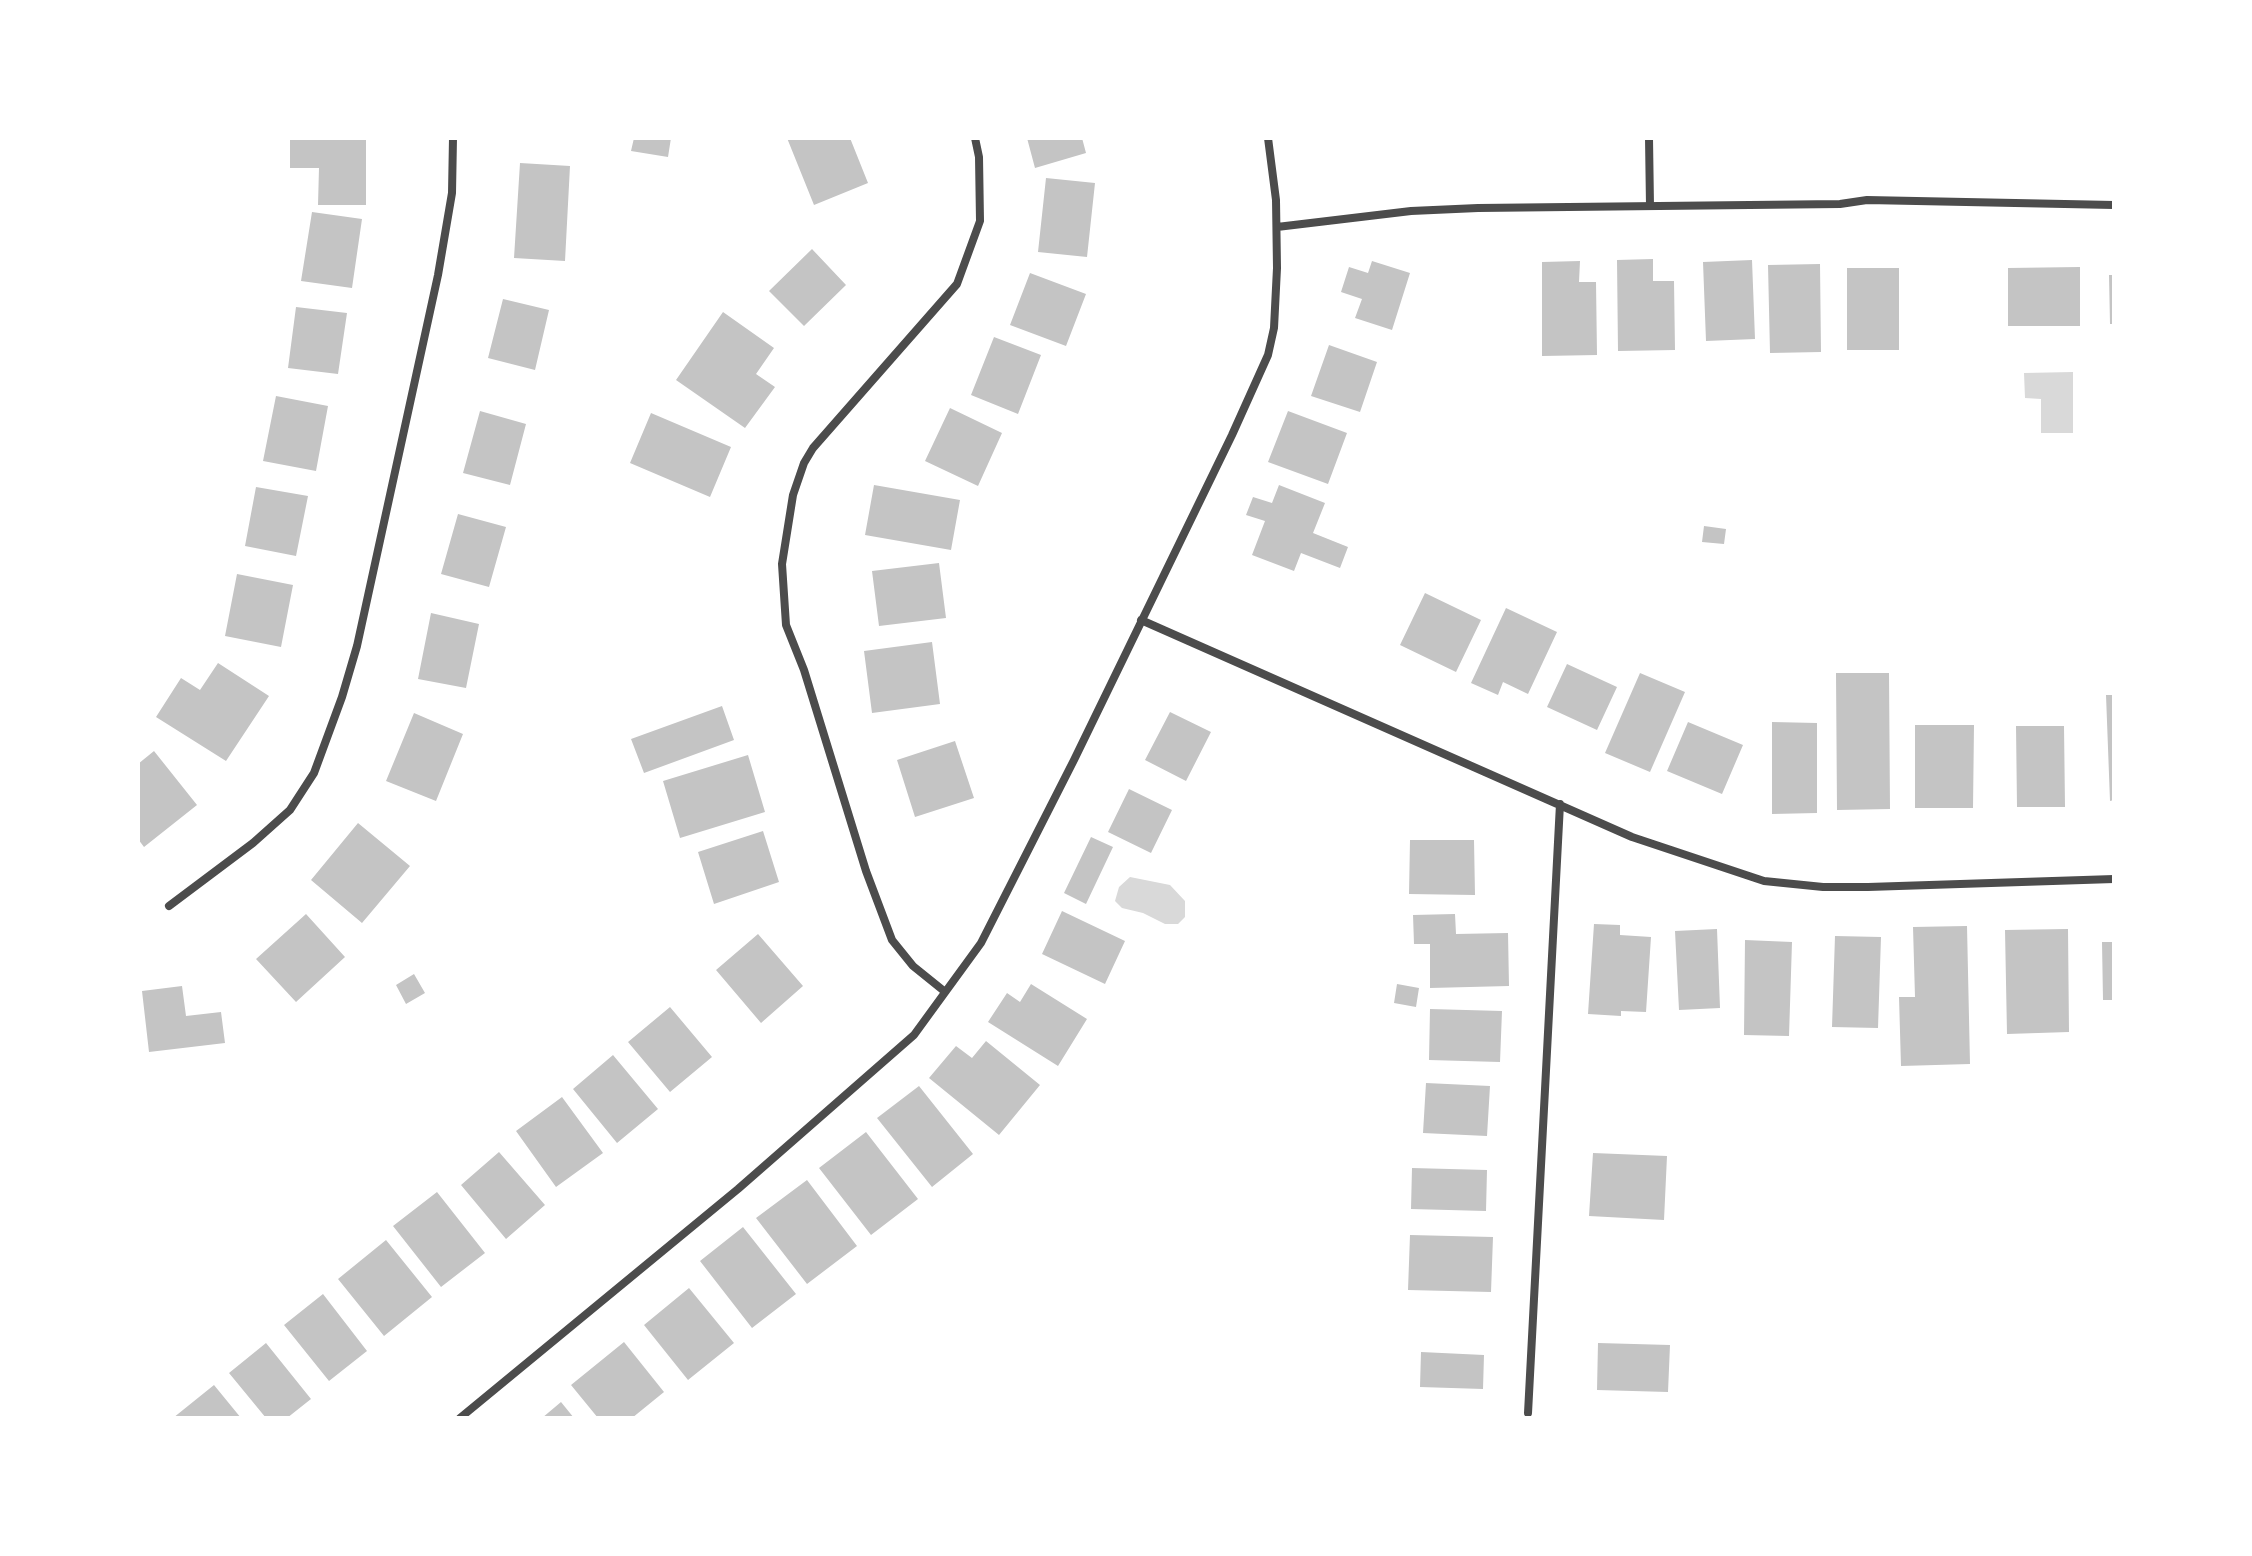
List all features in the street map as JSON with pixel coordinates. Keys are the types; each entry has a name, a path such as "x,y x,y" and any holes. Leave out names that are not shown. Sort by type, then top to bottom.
{"street":[{"path":"169,906 253,843 290,810 314,773 357,646 438,275 452,193 453,138"},
{"path":"944,991 913,966 892,940 866,871 804,670 786,625 782,564 793,495 804,463 813,448 957,284 980,221 979,157 975,138"},
{"path":"460,1418 738,1189 914,1035 981,943 1074,760 1268,355 1274,328 1277,227 1268,138"},
{"path":"1649,138 1650,206"},
{"path":"1277,227 1411,211 1840,204 1867,200 2114,205"},
{"path":"1141,620 1259,675 1632,837 1764,881 1823,887 1868,887 2114,879"},
{"path":"1528,1413 1560,804"}],"shaded area":[{"path":"2073,372 2073,433 2041,433 2041,399 2025,398 2024,373"},
{"path":"1130,877 1170,885 1185,901 1185,917 1178,924 1165,924 1143,913 1122,908 1115,901 1119,887"}],"building":[{"path":"634,138 671,138 668,157 631,151"},
{"path":"787,138 850,138 868,183 814,205"},
{"path":"1027,138 1082,138 1086,153 1035,168"},
{"path":"290,140 366,140 366,205 318,205 319,168 290,168"},
{"path":"520,163 570,166 565,261 514,258"},
{"path":"1046,178 1095,183 1087,257 1038,252"},
{"path":"312,212 362,219 352,288 301,281"},
{"path":"812,249 846,285 804,326 769,291"},
{"path":"1653,259 1653,281 1674,281 1675,350 1618,351 1617,260"},
{"path":"1752,260 1755,339 1706,341 1703,262"},
{"path":"1372,261 1410,273 1392,330 1355,318 1362,299 1341,292 1349,267 1368,273"},
{"path":"1580,261 1579,282 1596,282 1597,355 1542,356 1542,262"},
{"path":"1820,264 1821,352 1770,353 1768,265"},
{"path":"2080,267 2080,326 2008,326 2008,268"},
{"path":"1847,268 1899,268 1899,350 1847,350"},
{"path":"1030,273 1086,294 1066,346 1010,325"},
{"path":"2109,275 2114,275 2114,324 2110,324"},
{"path":"503,299 549,310 535,370 488,358"},
{"path":"296,307 347,313 338,374 288,368"},
{"path":"723,312 774,348 756,374 775,387 745,428 676,380"},
{"path":"994,337 1041,355 1018,414 971,395"},
{"path":"1329,345 1377,362 1360,412 1311,396"},
{"path":"276,396 328,406 316,471 263,461"},
{"path":"950,408 1002,433 978,486 925,461"},
{"path":"480,411 526,424 510,485 463,473"},
{"path":"1288,411 1347,433 1328,484 1268,462"},
{"path":"651,413 731,447 710,497 630,463"},
{"path":"874,485 960,500 951,550 865,535"},
{"path":"1279,485 1325,503 1313,533 1348,547 1340,568 1301,553 1294,571 1252,555 1265,521 1246,515 1253,497 1272,503"},
{"path":"256,487 308,496 296,556 245,546"},
{"path":"458,514 506,527 489,587 441,574"},
{"path":"1704,526 1726,529 1724,544 1702,542"},
{"path":"939,563 946,618 879,626 872,571"},
{"path":"237,574 293,585 281,647 225,636"},
{"path":"1425,593 1481,620 1456,672 1400,645"},
{"path":"1506,608 1557,632 1528,694 1503,682 1498,695 1471,683"},
{"path":"431,613 479,624 466,688 418,679"},
{"path":"932,642 940,704 872,713 864,651"},
{"path":"218,663 269,696 226,761 156,717 181,678 200,690"},
{"path":"1567,664 1617,687 1597,730 1547,707"},
{"path":"1640,673 1685,692 1650,772 1605,753"},
{"path":"1836,673 1889,673 1890,809 1837,810"},
{"path":"2106,695 2114,695 2114,800 2110,801"},
{"path":"722,706 734,740 644,773 631,739"},
{"path":"1170,712 1211,732 1186,781 1145,760"},
{"path":"414,713 463,734 436,801 386,781"},
{"path":"1688,722 1743,745 1722,794 1667,771"},
{"path":"1772,722 1817,723 1817,813 1772,814"},
{"path":"1915,725 1974,725 1973,808 1915,808"},
{"path":"2016,726 2064,726 2065,807 2017,807"},
{"path":"955,741 974,798 915,817 897,760"},
{"path":"154,751 197,805 144,847 138,839 138,764"},
{"path":"748,755 765,812 680,838 663,781"},
{"path":"1129,789 1172,810 1151,853 1108,832"},
{"path":"358,823 410,866 362,923 311,880"},
{"path":"763,831 779,882 714,904 698,852"},
{"path":"1091,837 1113,847 1086,904 1064,893"},
{"path":"1410,840 1474,840 1475,895 1409,894"},
{"path":"1062,911 1125,941 1105,984 1042,954"},
{"path":"306,914 345,957 296,1002 256,959"},
{"path":"1455,914 1456,934 1508,933 1509,986 1430,988 1430,944 1414,944 1413,915"},
{"path":"1594,924 1620,925 1620,935 1651,937 1646,1012 1621,1011 1621,1016 1588,1014"},
{"path":"1967,926 1970,1064 1901,1066 1899,997 1915,997 1913,927"},
{"path":"1717,929 1720,1008 1679,1010 1675,931"},
{"path":"2068,929 2069,1032 2007,1034 2005,930"},
{"path":"758,934 803,986 761,1023 716,970"},
{"path":"1835,936 1881,937 1878,1028 1832,1027"},
{"path":"1745,940 1792,942 1789,1036 1744,1035"},
{"path":"2102,942 2114,942 2114,1000 2103,1000"},
{"path":"414,974 425,993 406,1004 396,985"},
{"path":"1031,984 1087,1019 1058,1066 988,1022 1007,993 1020,1002"},
{"path":"1397,984 1419,988 1416,1007 1394,1003"},
{"path":"182,986 186,1016 221,1012 225,1043 149,1052 142,991"},
{"path":"670,1007 712,1057 670,1092 628,1042"},
{"path":"1430,1009 1502,1011 1500,1062 1429,1060"},
{"path":"986,1041 1040,1085 999,1135 929,1078 956,1046 972,1058"},
{"path":"613,1055 658,1109 617,1143 573,1089"},
{"path":"1426,1083 1490,1086 1487,1136 1423,1133"},
{"path":"919,1086 973,1154 932,1187 877,1118"},
{"path":"562,1097 603,1153 556,1187 516,1131"},
{"path":"866,1132 918,1199 871,1235 819,1168"},
{"path":"499,1152 545,1205 506,1239 461,1185"},
{"path":"1593,1153 1667,1156 1664,1220 1589,1216"},
{"path":"1412,1168 1487,1170 1486,1211 1411,1209"},
{"path":"807,1180 857,1246 807,1284 756,1218"},
{"path":"437,1192 485,1253 441,1287 393,1226"},
{"path":"743,1227 796,1294 752,1328 700,1261"},
{"path":"1410,1235 1493,1237 1491,1292 1408,1290"},
{"path":"386,1240 432,1297 384,1336 338,1279"},
{"path":"689,1288 734,1343 688,1380 644,1325"},
{"path":"323,1294 367,1351 329,1381 284,1325"},
{"path":"624,1342 664,1392 632,1418 598,1418 571,1385"},
{"path":"266,1343 311,1399 287,1418 266,1418 229,1373"},
{"path":"1598,1343 1670,1345 1668,1392 1597,1390"},
{"path":"1421,1352 1484,1355 1483,1389 1420,1387"},
{"path":"214,1385 241,1418 173,1418"},
{"path":"561,1402 574,1418 542,1418"}]}
